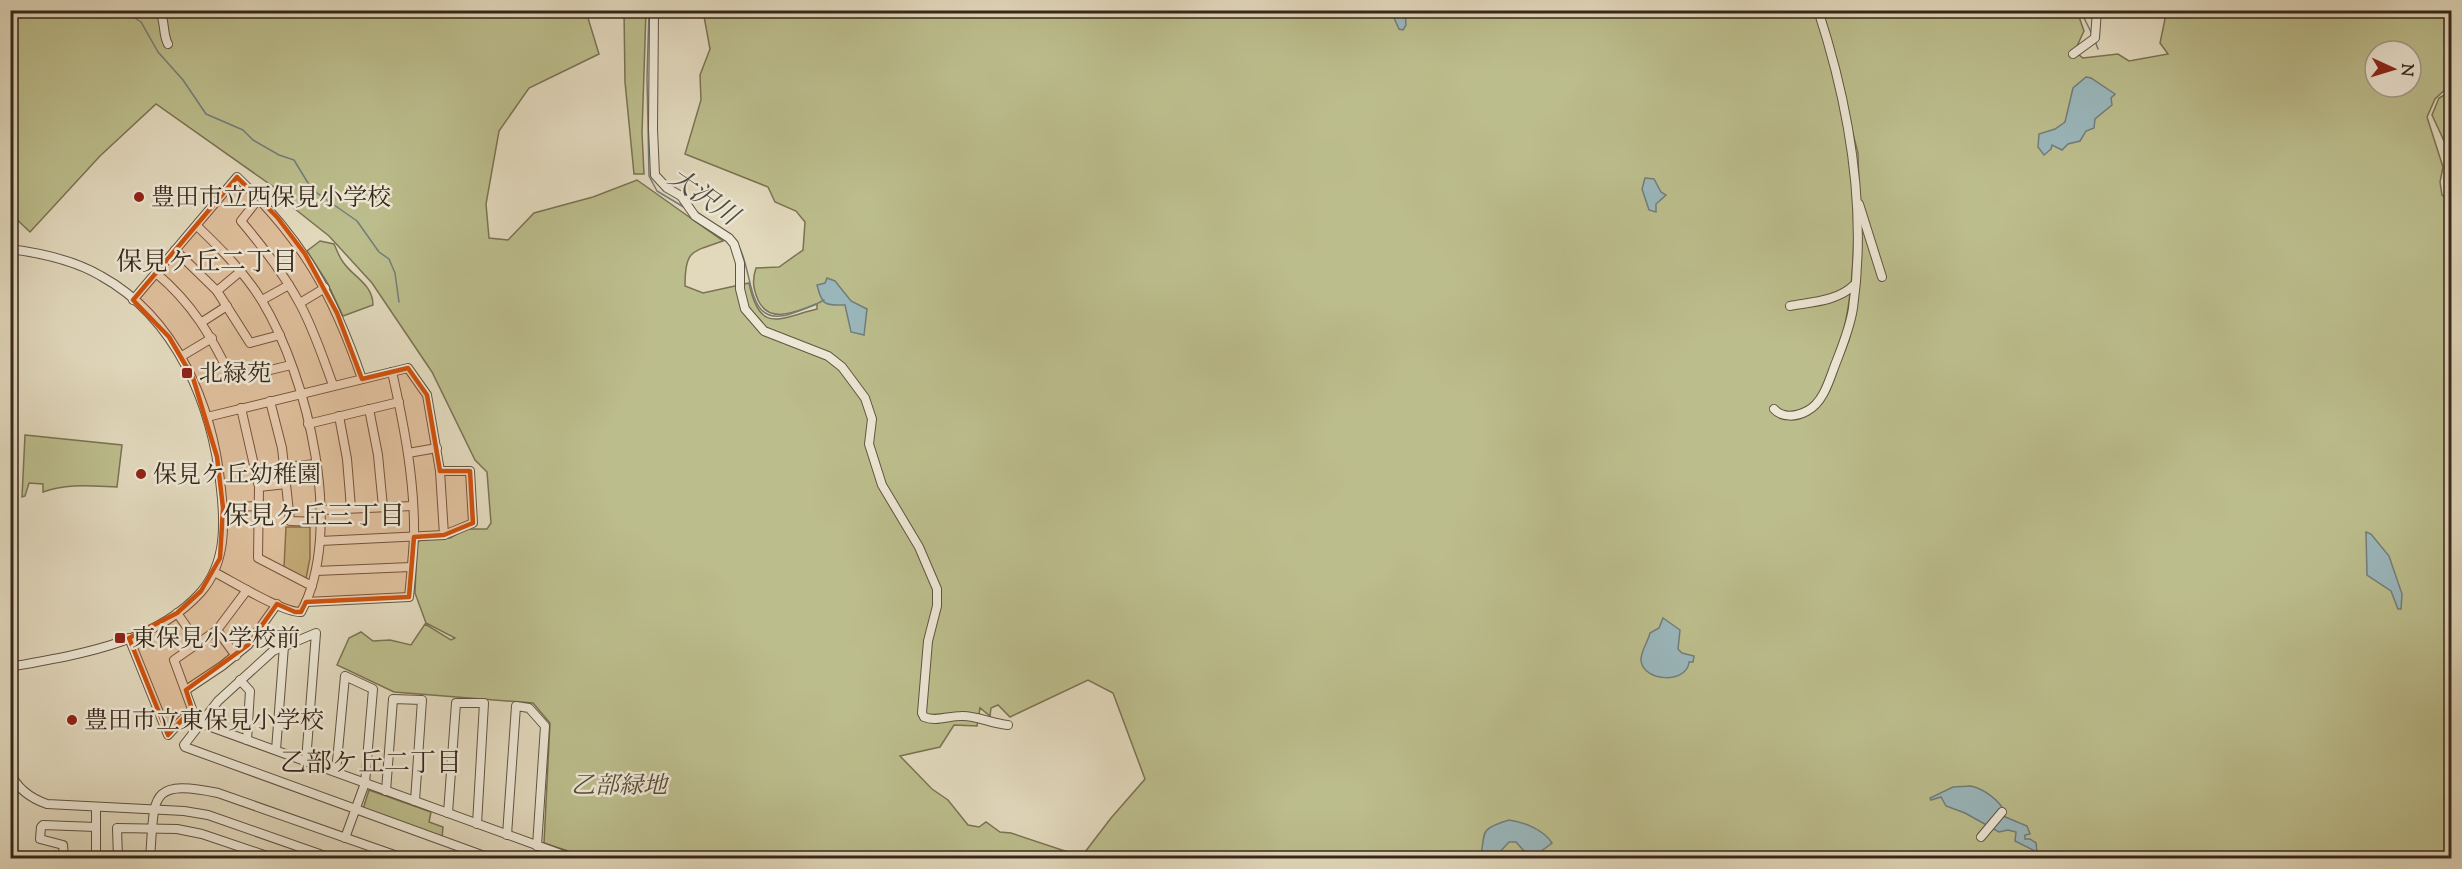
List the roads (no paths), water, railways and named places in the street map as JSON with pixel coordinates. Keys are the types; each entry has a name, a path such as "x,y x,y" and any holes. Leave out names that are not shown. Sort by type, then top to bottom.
{"street":[{"path":"159,10 163,17 164,36 168,44"},
{"path":"654,10 654,170 662,184 681,196 690,209 734,244 740,263 740,289 745,309 756,323 764,331 828,356 842,367 865,398 872,419 869,444 882,485 919,548 937,589 937,606 928,641 922,713 924,717 942,719 962,716 992,724 1008,725"},
{"path":"1773,408 1784,416 1799,415 1815,405 1824,391 1849,325 1854,285 1856,194 1846,120 1818,10"},
{"path":"2073,54 2094,39 2097,10"},
{"path":"133,300 237,177 277,217 305,254 325,288 350,343 362,379"},
{"path":"1856,194 1882,277"},
{"path":"260,198 241,221 265,249 300,303 333,386"},
{"path":"197,226 241,271 262,300 280,335 302,394 316,464 321,510 321,541 316,571 301,612 295,612 277,604 214,572"},
{"path":"10,249 76,264 102,276 133,300 169,337 193,378 207,417 217,457 223,508 223,543 214,572 201,591 177,613 162,623 129,638 78,654 10,667"},
{"path":"175,250 217,291 250,343 280,335"},
{"path":"217,291 241,271"},
{"path":"156,273 182,296 202,322 232,379 291,365"},
{"path":"262,300 289,285"},
{"path":"1790,306 1832,298 1848,291 1854,285"},
{"path":"300,303 325,288"},
{"path":"202,322 227,306"},
{"path":"182,356 212,338"},
{"path":"207,417 408,368 427,395 440,471 444,535"},
{"path":"306,602 410,597 414,537 413,506 408,453 392,372"},
{"path":"270,401 285,467 290,521 320,522"},
{"path":"308,424 399,402"},
{"path":"241,408 259,487 258,558 312,586"},
{"path":"369,409 378,455 383,507"},
{"path":"339,416 348,459 351,508"},
{"path":"408,453 437,448"},
{"path":"285,467 316,464"},
{"path":"321,541 444,535 472,523 470,471 440,471"},
{"path":"259,487 286,484"},
{"path":"223,508 257,506"},
{"path":"321,510 413,506"},
{"path":"316,571 411,567"},
{"path":"129,638 168,735 192,709 174,660 217,630 248,590"},
{"path":"186,690 236,656 248,645 277,604"},
{"path":"177,613 198,643"},
{"path":"217,630 236,656"},
{"path":"306,761 316,633 273,651 218,700 184,745 185,747 490,858"},
{"path":"276,750 284,646"},
{"path":"336,772 345,676 373,689 365,783 345,838"},
{"path":"240,680 250,691 247,740"},
{"path":"386,791 393,699 422,700 415,801"},
{"path":"448,813 456,703 484,703 477,824"},
{"path":"507,835 516,706 529,708 544,726 537,846"},
{"path":"200,723 572,858"},
{"path":"10,772 17,785 35,800 47,804 208,815 331,858"},
{"path":"157,858 150,858 154,810 158,798 168,789 193,787 218,793 403,858"},
{"path":"96,808 96,858"},
{"path":"1981,837 2002,812"},
{"path":"64,858 63,845 40,840 40,827 43,825 96,827"},
{"path":"118,858 117,828 177,830 202,834 273,858"},
{"path":"246,858 247,849"}],"water":[{"path":"1391,11 1405,11 1406,25 1403,30 1399,29"},
{"path":"2086,77 2115,94 2111,98 2112,105 2095,119 2094,128 2086,131 2080,141 2068,144 2062,150 2052,145 2044,155 2038,147 2039,134 2055,129 2065,122 2073,88"},
{"path":"1645,178 1654,179 1661,192 1666,195 1656,204 1656,212 1649,210 1642,189"},
{"path":"827,278 835,281 851,301 867,309 864,335 851,332 845,305 829,304 823,301 817,285 825,283"},
{"path":"2366,532 2371,534 2389,556 2402,594 2401,609 2398,609 2391,591 2367,575"},
{"path":"1663,618 1680,630 1678,649 1682,653 1694,656 1693,662 1689,662 1681,674 1665,678 1649,673 1641,661 1650,633 1659,628"},
{"path":"1971,786 1995,799 2005,812 2003,816 2027,826 2030,834 2025,835 2025,839 2036,843 2037,852 2015,841 2016,832 2008,830 1999,832 1965,813 1946,806 1941,797 1931,800 1930,798 1953,787"},
{"path":"1509,820 1533,827 1552,843 1536,855 1524,851 1516,842 1509,842 1498,854 1498,858 1480,858 1487,830"}],"waterway":[{"path":"123,10 141,22 158,52 183,80 206,114 243,130 253,140 279,155 294,160 317,193 357,221 379,252 389,259 395,273 399,302"},
{"name":"大沢川","path":"649,10 647,78 649,176 657,191 687,209"},
{"path":"2080,10 2092,34"},
{"path":"2095,41 2098,49"},
{"name":"大沢川","path":"697,212 727,233"},
{"name":"大沢川","path":"733,238 740,249 757,304 765,313 776,316 793,313 824,300"}],"place":[{"name":"豊田市立西保見小学校","path":"139,197"},
{"name":"北緑苑","path":"187,373"},
{"name":"保見ケ丘幼稚園","path":"141,474"},
{"name":"東保見小学校前","path":"120,638"},
{"name":"豊田市立東保見小学校","path":"72,720"}],"district":[{"name":"保見ケ丘二丁目","path":"207,261"},
{"name":"保見ケ丘三丁目","path":"314,515"},
{"name":"乙部ケ丘二丁目","path":"371,762"}],"park label":[{"name":"乙部緑地","path":"619,785"}]}
